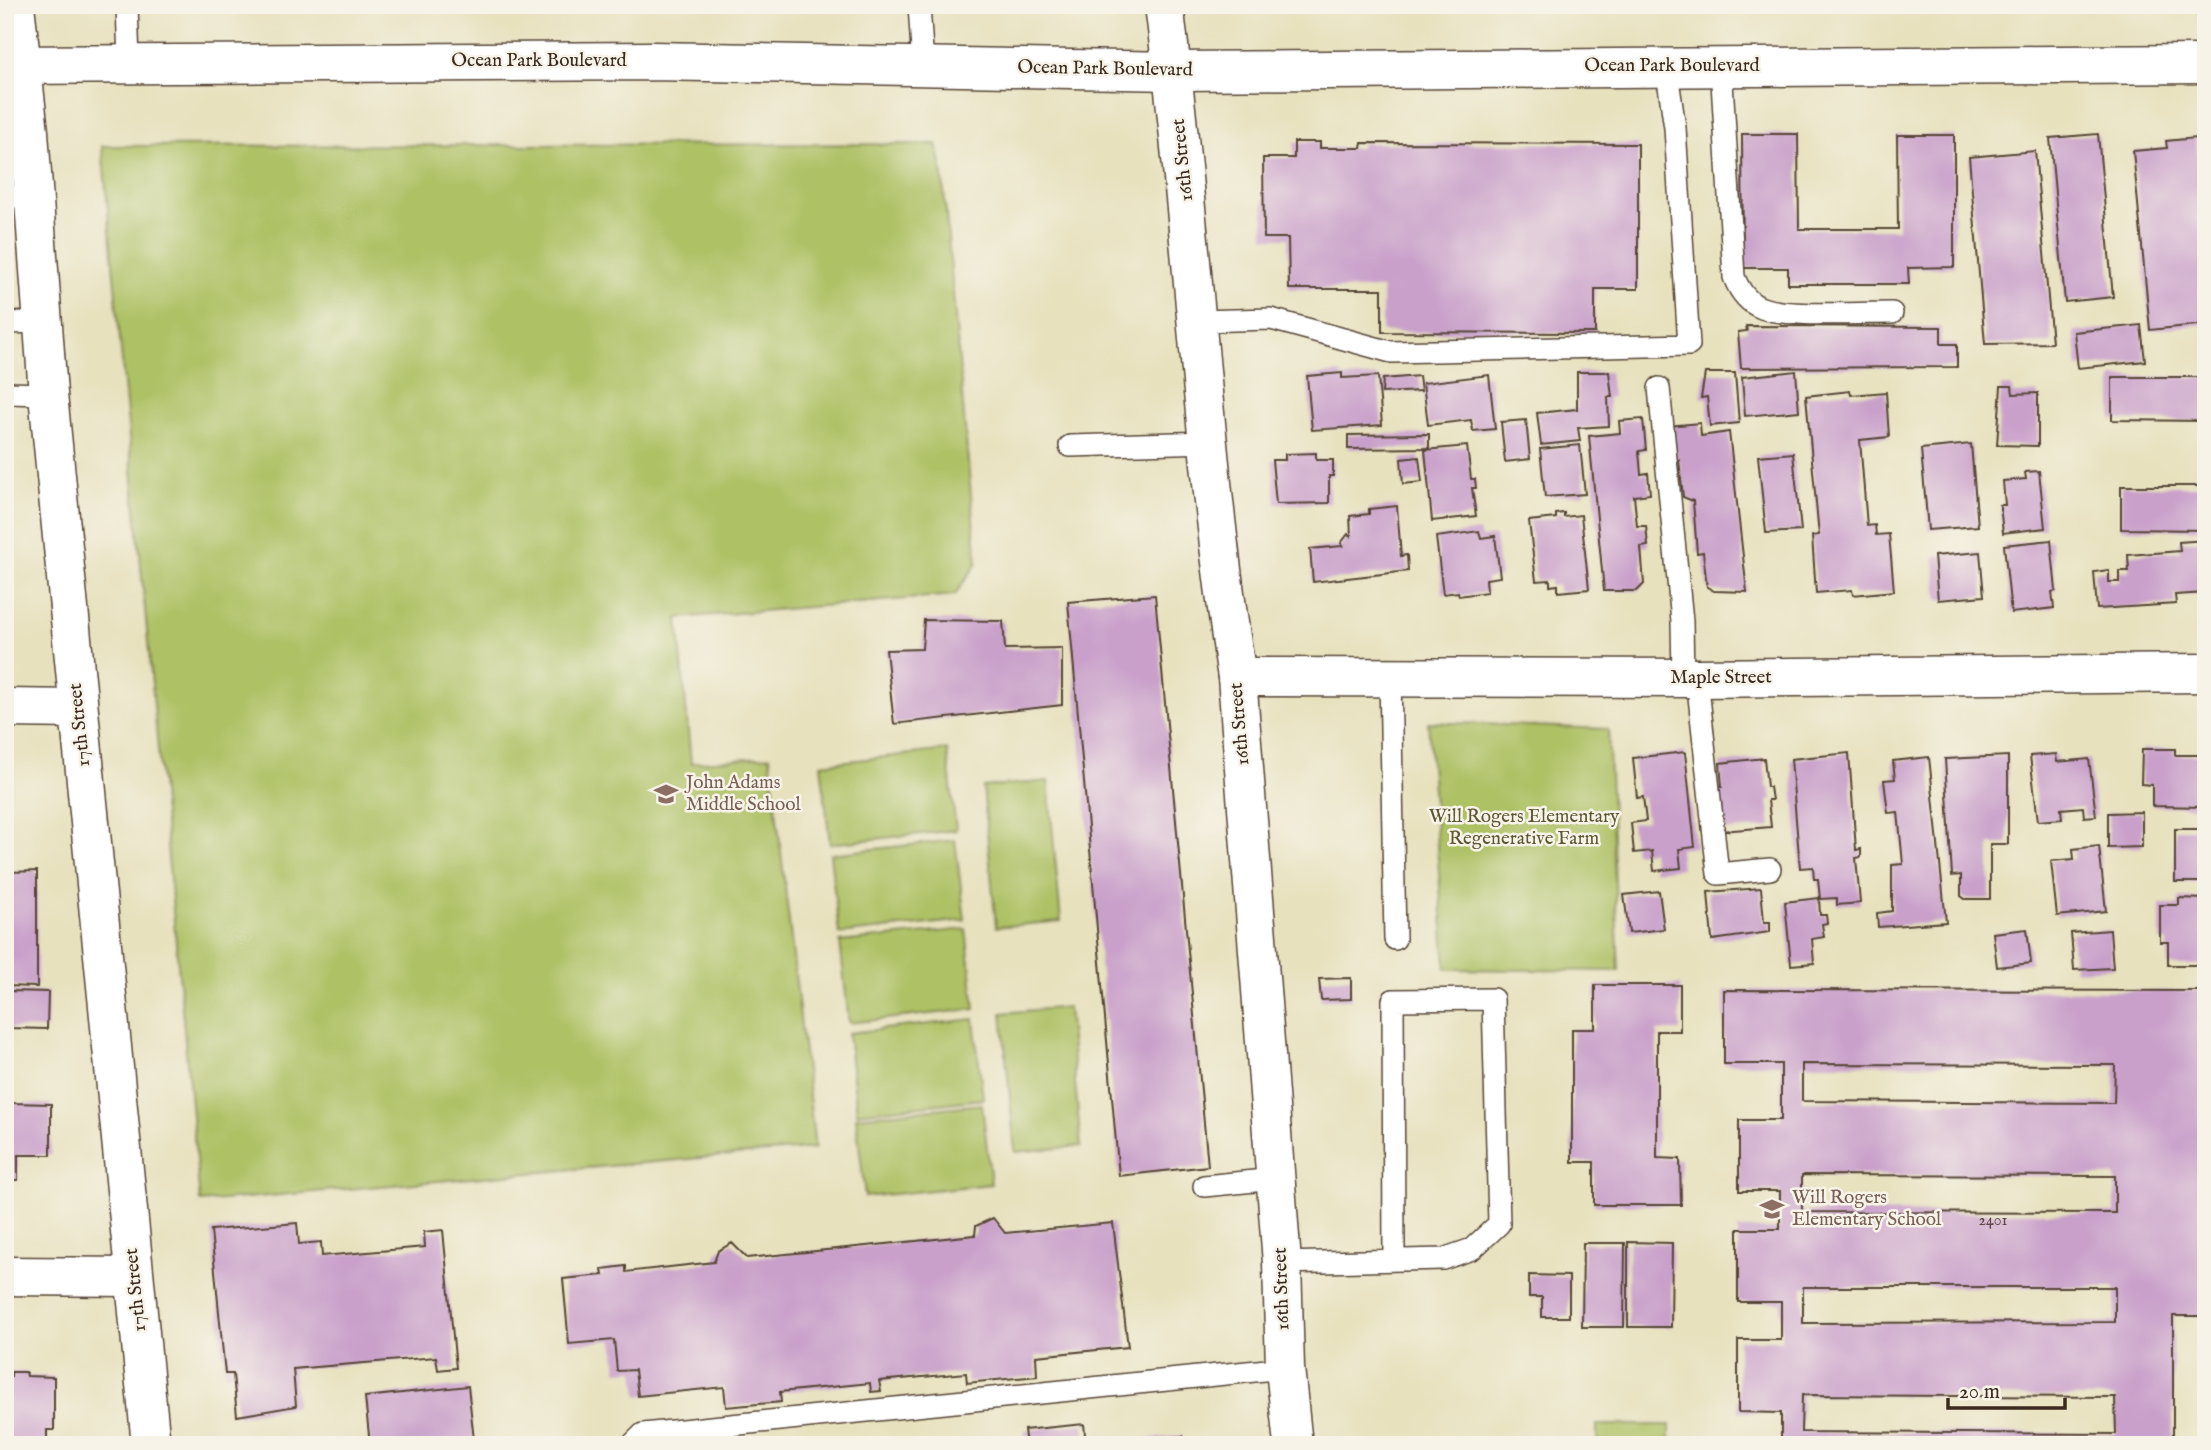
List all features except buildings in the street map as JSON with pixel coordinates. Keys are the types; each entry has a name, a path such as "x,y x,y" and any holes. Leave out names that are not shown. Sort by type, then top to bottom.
{"street":[{"name":"17th Street","path":"15,5 13,65 23,323 48,394 151,1445"},
{"name":"16th Street","path":"1164,5 1173,71 1224,597 1237,677 1282,1264 1285,1368 1293,1445"},
{"name":"Ocean Park Boulevard","path":"13,65 129,62 652,61 1173,71 1666,65 2206,64"},
{"name":"Maple Street","path":"1237,677 1690,678 2206,673"},
{"path":"5,708 78,709"},
{"path":"5,1276 134,1277"}],"lane":[{"path":"127,5 129,62"},
{"path":"919,5 923,66"},
{"path":"1198,321 1271,319 1391,352 1689,345 1675,128 1666,65"},
{"path":"1721,66 1734,277 1741,292 1761,308 1784,312 1892,313"},
{"path":"1659,388 1682,621 1718,874 1770,869"},
{"path":"5,393 48,394"},
{"path":"1070,446 1210,442"},
{"path":"1390,676 1395,939"},
{"path":"1282,1264 1443,1259 1472,1249 1499,1224 1493,999 1393,1000 1394,1259"},
{"path":"1204,1186 1275,1179"},
{"path":"632,1445 643,1434 1285,1368"}],"green space":[{"path":"937,144 942,169 977,563 955,595 678,618 691,763 770,756 815,1148 200,1202 102,146"},
{"name":"Will Rogers Elementary Regenerative Farm","path":"1428,722 1608,729 1619,971 1446,969"},
{"path":"947,750 956,830 830,844 821,764"},
{"path":"1048,781 1061,921 996,927 983,787"},
{"path":"955,840 965,920 839,934 830,854"},
{"path":"966,929 975,1009 849,1023 840,942"},
{"path":"1068,1007 1081,1146 1015,1152 1002,1013"},
{"path":"974,1019 983,1099 857,1113 848,1033"},
{"path":"982,1104 991,1184 865,1197 856,1117"},
{"path":"1597,1425 1670,1425 1670,1445 1597,1445"}],"place":[{"name":"John Adams Middle School","path":"666,794"},
{"name":"Will Rogers Elementary School","path":"1772,1209"}]}
